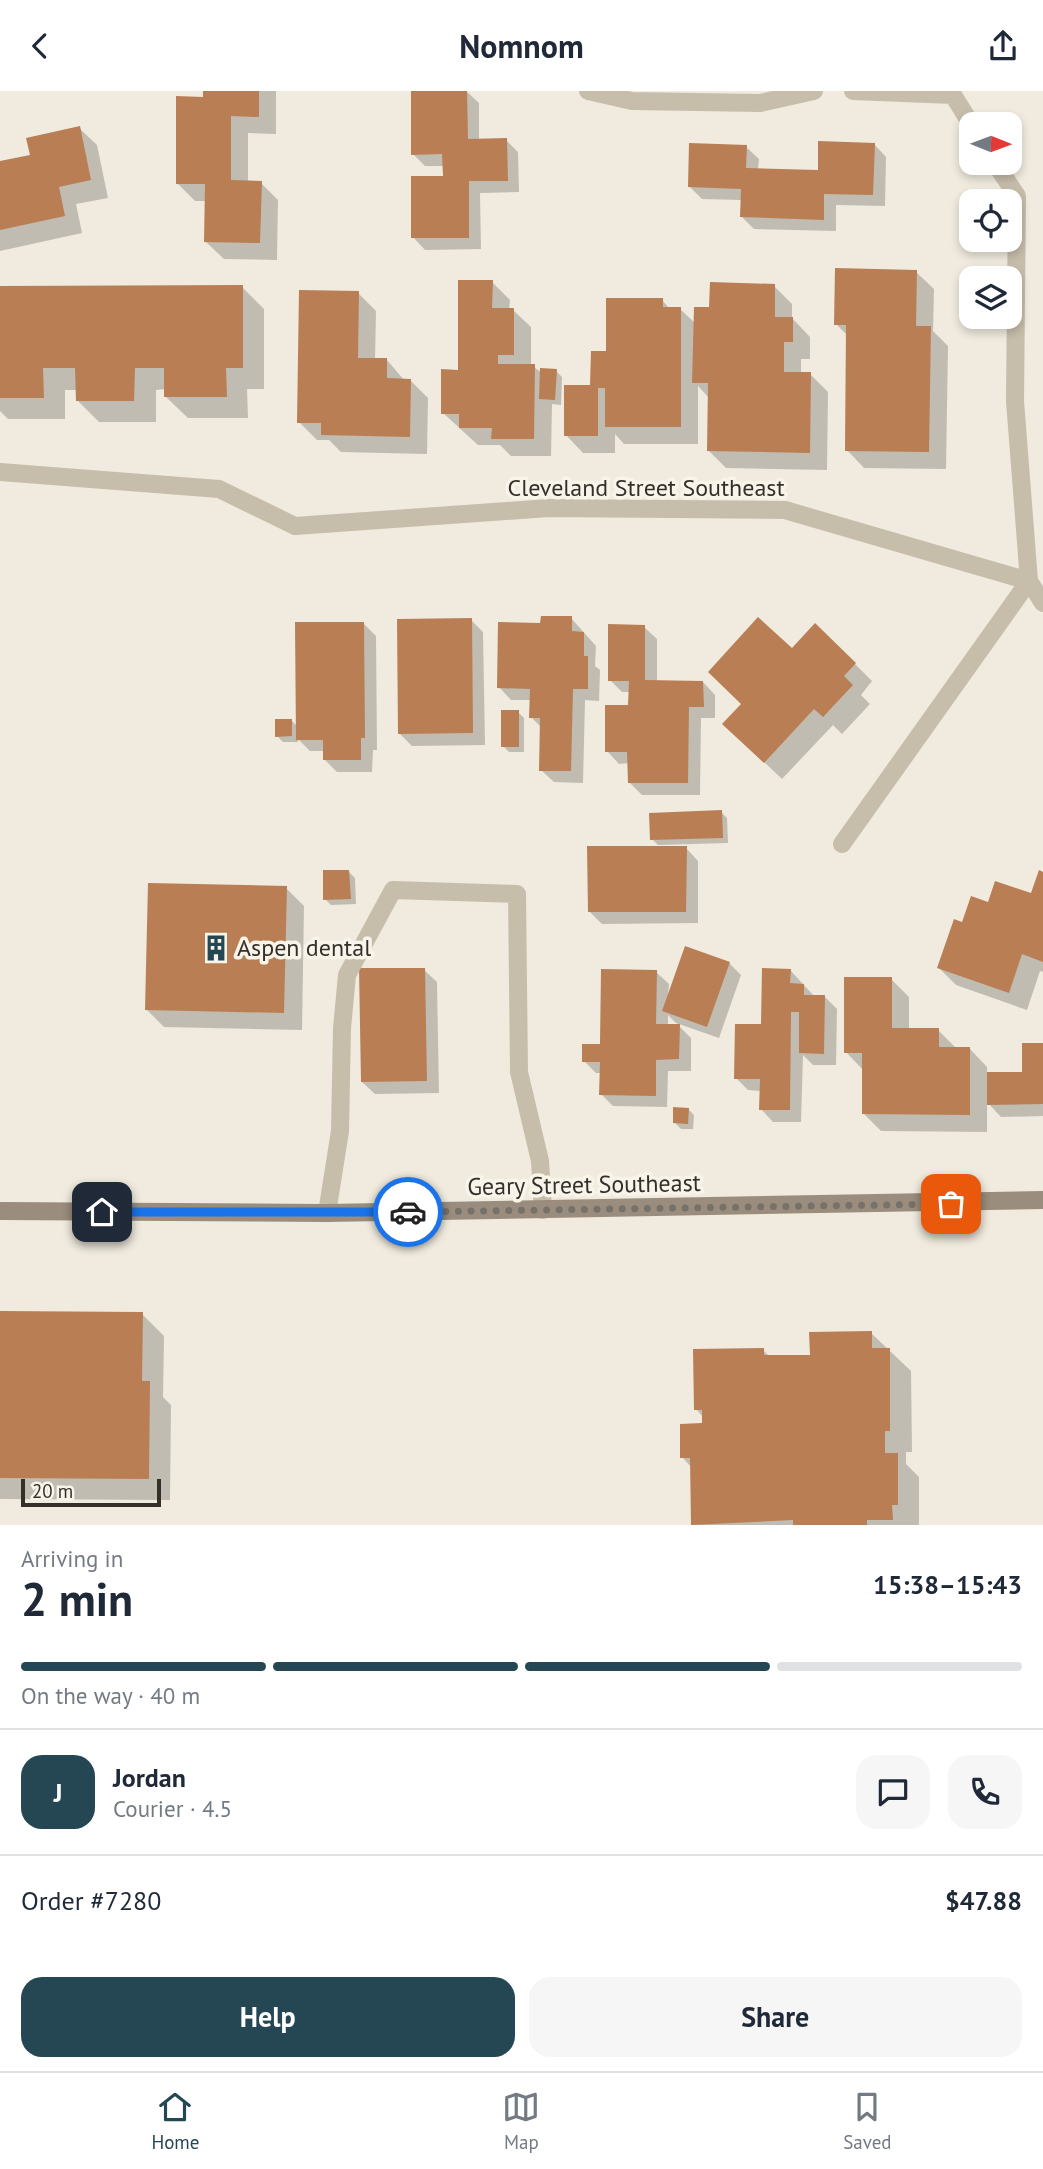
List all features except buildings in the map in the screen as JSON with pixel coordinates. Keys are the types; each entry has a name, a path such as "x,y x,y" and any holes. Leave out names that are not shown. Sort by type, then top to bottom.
{"main road":[{"name":"Geary Street Southeast","path":"0,1211 327,1213 1043,1200"}],"street":[{"path":"588,91 632,101 760,103 814,91"},
{"path":"853,91 953,95 964,112"},
{"path":"1003,175 1017,196 1014,401 1029,581 1043,603"},
{"name":"Cleveland Street Southeast","path":"0,472 219,489 295,526 549,508 785,510 1029,581"},
{"path":"842,844 1029,581"},
{"path":"327,1213 340,1131 342,1028 347,975 393,890 517,894 519,1072 540,1161 543,1210"}],"way so far":[{"path":"408,1212 951,1204"}],"place":[{"name":"Aspen dental","path":"216,948"}],"route":[{"path":"102,1212 408,1212"}]}
